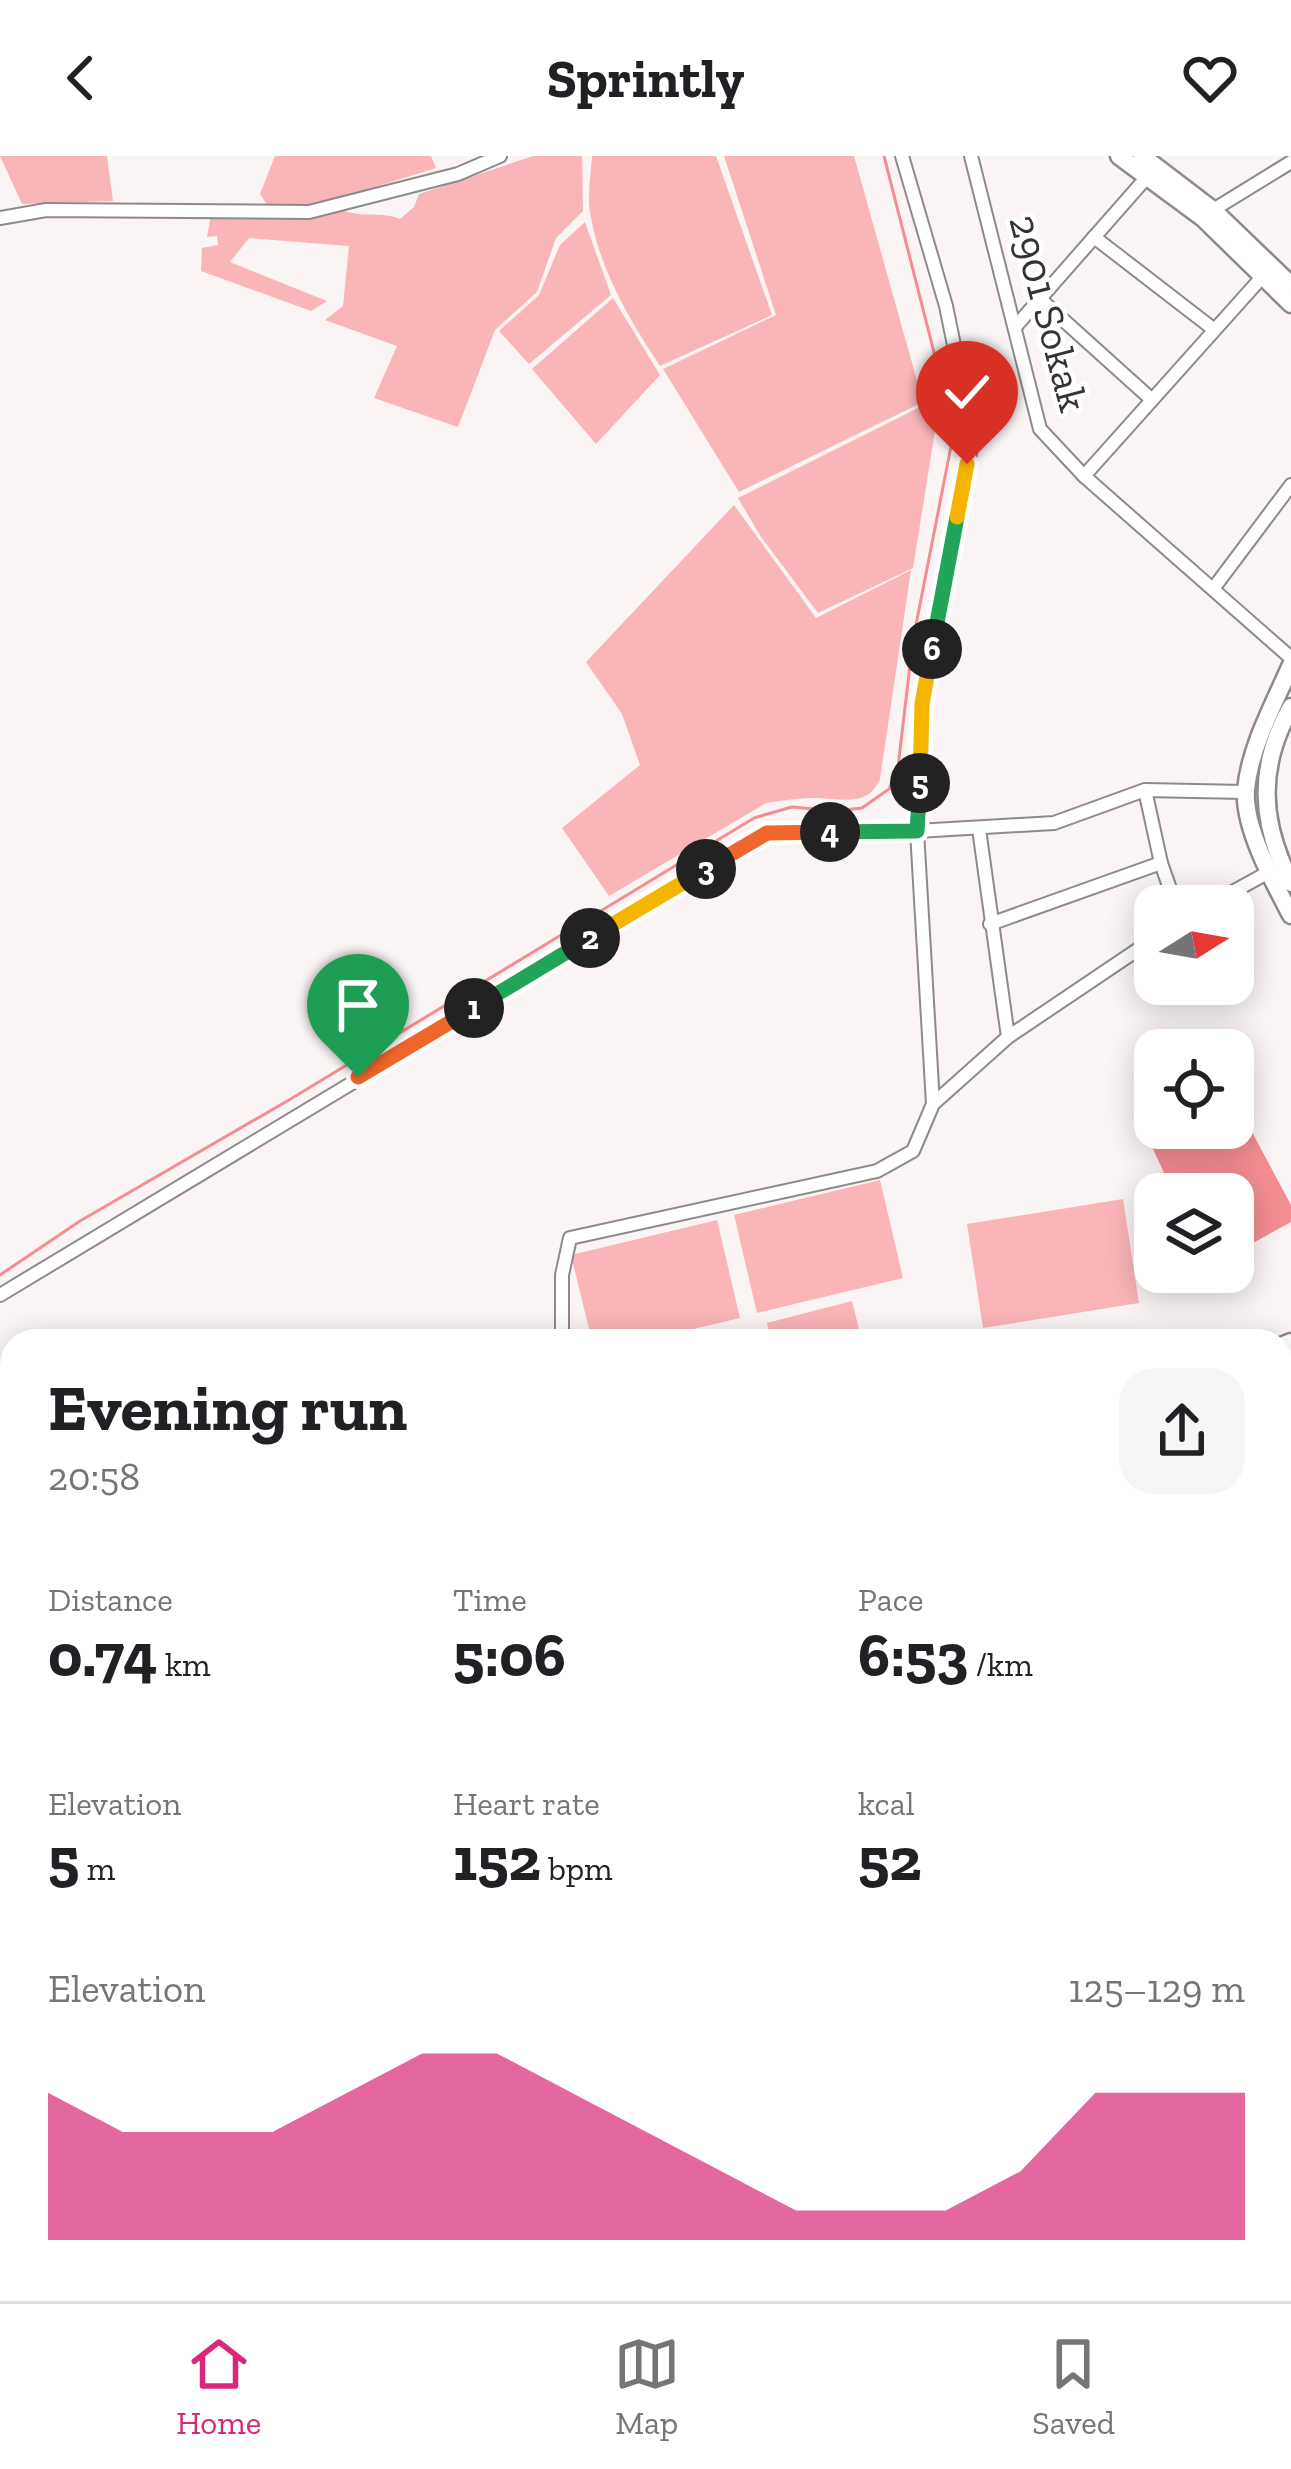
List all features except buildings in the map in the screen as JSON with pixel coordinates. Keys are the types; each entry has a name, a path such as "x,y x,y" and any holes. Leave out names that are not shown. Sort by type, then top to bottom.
{"main road":[{"path":"1119,156 1202,218 1291,304"},
{"path":"1142,156 1214,211 1291,285"},
{"path":"1291,662 1260,735 1245,792 1269,872 1291,915"},
{"path":"1291,707 1276,734 1264,794 1267,824 1291,883"}],"street":[{"path":"0,218 46,210 309,212 458,174 500,156"},
{"path":"902,156 946,306 973,438 922,704 917,831 933,1104"},
{"name":"2901 Sokak","path":"971,156 1040,429 1084,476 1291,662"},
{"path":"1214,211 1291,162"},
{"path":"1016,326 1147,177"},
{"path":"1094,237 1212,328"},
{"path":"1084,476 1263,275"},
{"path":"1040,299 1151,399"},
{"path":"1213,589 1291,485"},
{"path":"0,1295 767,833 979,830 1054,823 1145,790 1245,792"},
{"path":"1145,790 1169,885"},
{"path":"979,830 1008,1037"},
{"path":"990,924 1161,863"},
{"path":"1245,885 1269,872"},
{"path":"562,1329 562,1275 570,1238 877,1171 913,1151 933,1104 1008,1037 1134,952"}],"shaded area":[{"path":"0,156 107,156 113,201 22,204"},
{"path":"275,156 431,156 436,168 340,198 334,207 400,219 414,207 419,194 533,156 582,156 583,211 556,238 537,292 495,330 458,427 374,398 397,346 325,320 343,306 349,246 249,238 230,262 327,301 311,311 201,271 202,248 218,245 217,236 207,237 211,215 268,206 260,194"},
{"path":"592,156 716,156 772,315 660,366 600,254 589,205"},
{"path":"724,156 854,156 923,402 739,492 663,369 776,315"},
{"path":"585,222 611,295 529,364 499,331 539,295 560,245"},
{"path":"613,298 660,375 596,444 532,369"},
{"path":"926,404 935,431 913,568 818,613 738,498"},
{"path":"734,505 816,618 911,570 880,779 862,798 766,803 609,896 562,828 640,765 622,714 586,662"},
{"path":"1254,1136 1291,1205 1291,1222 1254,1242 1254,1173 1164,1173 1153,1149 1254,1149"},
{"path":"880,1180 903,1278 757,1313 734,1215"},
{"path":"1123,1199 1139,1303 983,1328 967,1224"},
{"path":"717,1220 740,1318 694,1329 589,1329 571,1255"},
{"path":"852,1301 859,1329 768,1329 767,1323"}],"waterway":[{"path":"0,1275 80,1221 754,818 792,807 862,808 889,789 898,767 913,640 954,431 884,156"}],"route":[{"path":"358,1077 767,833 917,831 922,704 967,464"}]}
